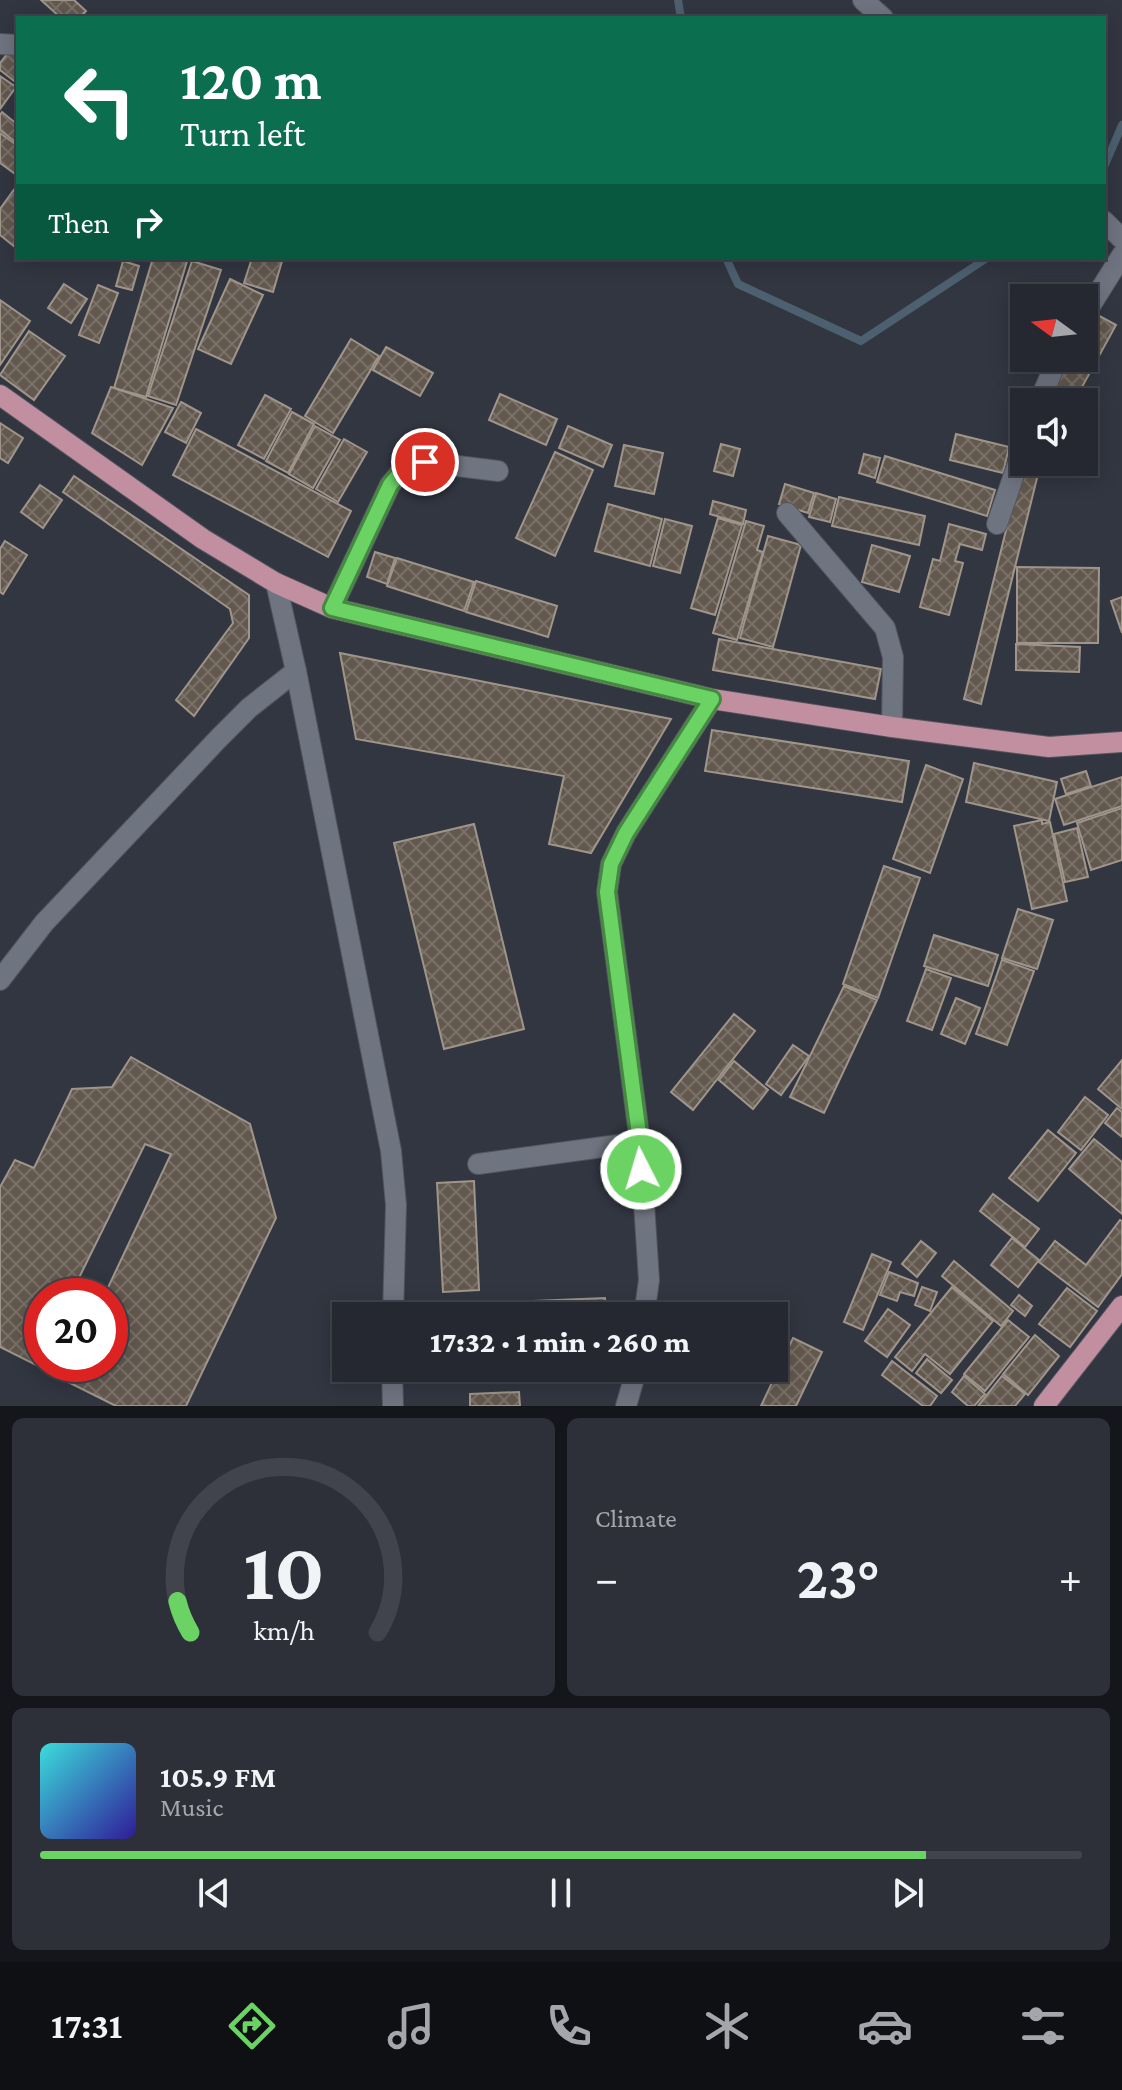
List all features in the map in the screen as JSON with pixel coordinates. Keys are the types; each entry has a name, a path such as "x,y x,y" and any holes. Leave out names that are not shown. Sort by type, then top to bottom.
{"main road":[{"path":"0,395 203,539 276,583 332,608 712,699 1049,747 1122,742"},
{"path":"1044,1406 1122,1306"}],"street":[{"path":"863,0 881,16"},
{"path":"1106,223 1122,239"},
{"path":"1098,294 1122,255"},
{"path":"332,608 390,485 404,468 425,462 498,471"},
{"path":"997,524 1014,476"},
{"path":"787,513 885,628 893,657 892,727"},
{"path":"276,583 391,1151 396,1205 393,1302"},
{"path":"0,980 44,923 219,738 249,708 296,671"},
{"path":"646,1302 649,1280 640,1142 607,892 611,864 626,833 712,699"},
{"path":"478,1164 640,1142"},
{"path":"392,1382 393,1406"},
{"path":"626,1406 633,1382"}],"building":[{"path":"41,0 74,0 86,11 82,16 59,16"},
{"path":"11,49 16,53 16,82 0,70 0,63"},
{"path":"0,76 16,87 0,109"},
{"path":"2,112 16,123 16,142 0,130"},
{"path":"0,133 16,145 16,175 0,163"},
{"path":"16,187 15,247 0,235 0,209"},
{"path":"152,260 187,260 146,397 114,388"},
{"path":"251,260 282,261 273,292 244,283"},
{"path":"123,261 139,266 132,290 116,286"},
{"path":"192,261 221,270 176,405 148,396"},
{"path":"230,279 263,295 231,364 198,349"},
{"path":"64,284 87,299 71,323 48,308"},
{"path":"98,285 118,293 99,343 79,335"},
{"path":"0,300 30,321 0,365"},
{"path":"1098,315 1116,325 1098,358"},
{"path":"29,331 65,356 34,400 0,375"},
{"path":"351,339 379,356 333,433 305,416"},
{"path":"386,347 433,373 420,396 373,370"},
{"path":"1062,372 1090,372 1081,388 1055,386"},
{"path":"111,387 173,408 142,465 92,433"},
{"path":"500,394 557,419 546,445 489,420"},
{"path":"265,395 291,409 264,459 238,445"},
{"path":"181,402 201,413 186,443 165,432"},
{"path":"292,412 314,424 288,473 266,461"},
{"path":"0,423 23,438 8,463 0,458"},
{"path":"315,426 340,440 313,488 289,474"},
{"path":"568,426 612,445 603,467 559,448"},
{"path":"196,429 351,511 328,557 173,475"},
{"path":"956,434 1009,447 1003,473 950,460"},
{"path":"344,439 367,452 338,502 316,489"},
{"path":"721,444 740,449 733,476 714,471"},
{"path":"624,445 663,453 654,494 615,486"},
{"path":"555,452 593,470 555,556 516,538"},
{"path":"864,454 880,458 875,478 859,473"},
{"path":"885,456 995,490 987,516 877,482"},
{"path":"74,476 249,595 249,638 194,716 176,700 233,623 230,609 63,492"},
{"path":"1020,476 1038,476 981,704 964,699"},
{"path":"785,484 814,493 808,513 779,504"},
{"path":"40,485 62,500 43,528 21,512"},
{"path":"816,493 836,499 830,522 809,517"},
{"path":"839,497 925,516 919,545 832,526"},
{"path":"713,501 746,510 743,524 710,514"},
{"path":"608,504 662,519 650,566 595,551"},
{"path":"718,518 742,525 715,615 691,608"},
{"path":"665,519 692,526 680,573 653,566"},
{"path":"746,521 764,526 757,550 763,552 737,640 713,633"},
{"path":"949,524 986,534 982,550 960,544 955,561 963,563 949,615 920,607 933,559 940,561"},
{"path":"768,536 801,545 773,647 740,638"},
{"path":"5,541 27,555 3,594 0,592 0,549"},
{"path":"872,545 910,556 899,592 862,582"},
{"path":"375,552 395,558 387,584 367,577"},
{"path":"397,558 474,582 464,611 387,586"},
{"path":"1017,567 1099,568 1098,643 1017,643"},
{"path":"476,581 557,606 548,637 466,612"},
{"path":"1122,597 1122,633 1111,601"},
{"path":"719,639 881,669 875,699 713,670"},
{"path":"1016,644 1080,647 1079,672 1016,670"},
{"path":"340,653 671,719 591,853 549,844 564,776 356,739"},
{"path":"712,730 909,761 902,802 705,771"},
{"path":"974,763 1057,782 1049,821 966,802"},
{"path":"926,765 963,779 930,873 893,859"},
{"path":"1086,771 1091,786 1066,794 1061,779"},
{"path":"1122,777 1122,806 1064,825 1055,799"},
{"path":"1122,808 1122,860 1091,870 1077,823"},
{"path":"1042,820 1042,824 1050,822 1067,901 1032,909 1014,826"},
{"path":"474,824 524,1029 444,1049 394,843"},
{"path":"1077,828 1088,877 1065,882 1054,834"},
{"path":"884,866 920,878 878,998 843,984"},
{"path":"1018,909 1053,920 1037,969 1002,958"},
{"path":"934,935 998,955 988,986 924,966"},
{"path":"1002,960 1034,971 1007,1045 976,1034"},
{"path":"926,969 951,978 932,1030 907,1021"},
{"path":"844,986 877,1000 824,1113 790,1097"},
{"path":"956,998 980,1008 965,1044 941,1034"},
{"path":"734,1014 755,1031 693,1110 671,1092"},
{"path":"793,1045 809,1056 781,1095 766,1084"},
{"path":"131,1057 250,1124 276,1218 186,1406 116,1406 68,1382 128,1382 128,1278 112,1278 171,1154 145,1144 79,1278 24,1278 24,1359 0,1347 0,1187 15,1160 34,1168 72,1089 112,1087"},
{"path":"1122,1060 1122,1109 1098,1089"},
{"path":"734,1061 768,1090 753,1109 719,1080"},
{"path":"1085,1097 1108,1115 1081,1150 1058,1132"},
{"path":"1117,1108 1122,1112 1122,1137 1105,1123"},
{"path":"1048,1130 1076,1153 1038,1201 1009,1178"},
{"path":"1094,1139 1122,1162 1122,1214 1069,1169"},
{"path":"474,1181 479,1290 443,1292 437,1183"},
{"path":"993,1194 1039,1229 1025,1247 980,1211"},
{"path":"1120,1220 1122,1274 1098,1307 1039,1262 1055,1241 1086,1265"},
{"path":"1012,1238 1039,1260 1018,1287 991,1265"},
{"path":"921,1241 936,1253 917,1277 902,1264"},
{"path":"872,1254 891,1262 863,1330 844,1322"},
{"path":"954,1261 1013,1311 1001,1326 942,1276"},
{"path":"889,1272 918,1283 914,1296 900,1292 897,1301 880,1295"},
{"path":"922,1287 937,1292 930,1311 915,1305"},
{"path":"952,1287 993,1321 950,1374 925,1354 912,1371 895,1357"},
{"path":"1067,1288 1097,1311 1070,1347 1039,1324"},
{"path":"1019,1295 1032,1306 1025,1316 1011,1305"},
{"path":"605,1298 605,1302 510,1302"},
{"path":"888,1309 910,1325 887,1357 865,1341"},
{"path":"1008,1320 1029,1337 985,1391 964,1374"},
{"path":"1035,1335 1059,1356 1028,1395 1003,1374"},
{"path":"793,1338 822,1352 796,1406 761,1406 772,1382 788,1382 788,1349"},
{"path":"927,1359 952,1380 941,1393 916,1373"},
{"path":"892,1361 937,1396 930,1406 923,1406 882,1375"},
{"path":"964,1376 985,1394 974,1406 968,1406 952,1392"},
{"path":"1002,1376 1025,1394 1015,1406 978,1406"},
{"path":"519,1392 520,1406 470,1406 470,1394"}],"waterway":[{"path":"678,0 681,16"},
{"path":"1106,162 1122,125"},
{"path":"727,260 738,284 861,341 984,260"}],"route":[{"path":"425,462 404,468 390,485 332,608 712,699 626,833 611,864 607,892 641,1169"}]}
